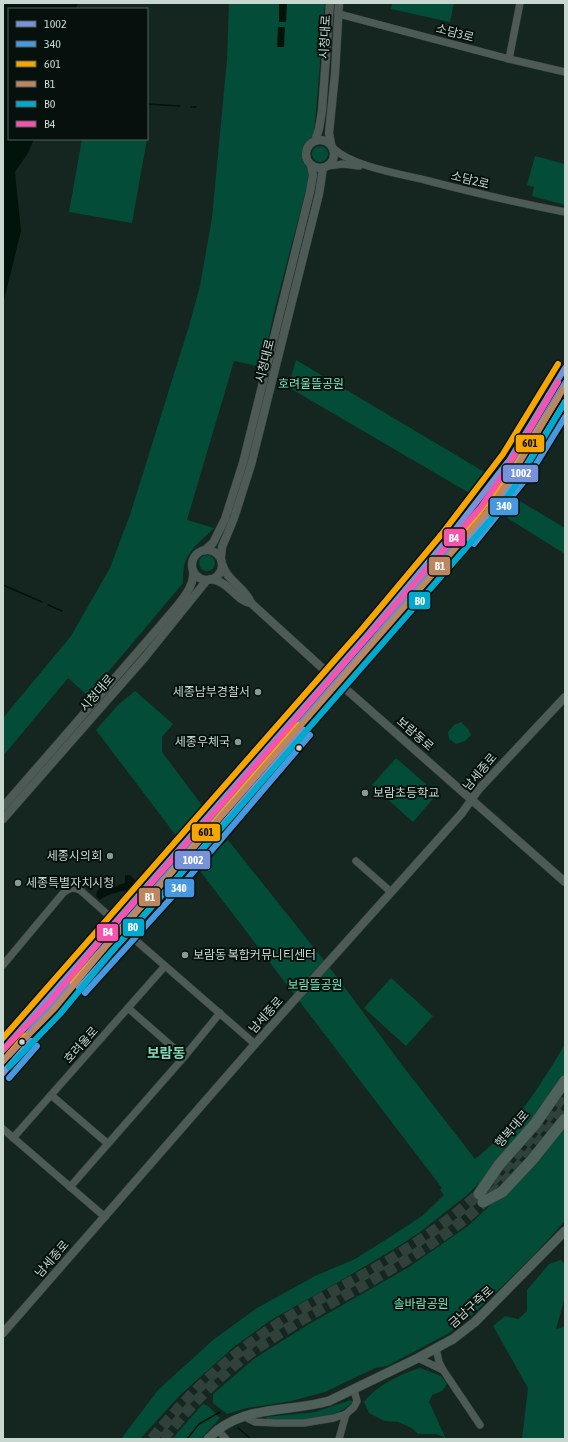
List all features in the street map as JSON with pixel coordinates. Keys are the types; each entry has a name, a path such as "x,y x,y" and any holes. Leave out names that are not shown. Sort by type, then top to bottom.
{"highway":[{"name":"행복대로","path":"565,1081 535,1124 499,1165 481,1198 502,1192 532,1160 565,1119"}],"main road":[{"name":"금남구즉로","path":"208,1439 217,1429 228,1422 243,1416 254,1413 314,1405 330,1400 354,1390 453,1339 475,1322 565,1231"}],"street":[{"name":"시청대로","path":"315,141 322,111 330,3"},
{"name":"시청대로","path":"332,146 329,133 335,74 339,3"},
{"path":"509,59 520,3"},
{"name":"소담3로","path":"338,14 509,59 565,72"},
{"path":"322,140 332,146 344,157 369,166 335,164 318,168 311,165 307,160 306,150 309,145 315,141 322,140"},
{"path":"326,167 334,158 332,146"},
{"name":"시청대로","path":"205,550 213,543 225,519 243,463 310,192 313,175 311,165"},
{"name":"소담2로","path":"369,166 507,200 565,212"},
{"name":"시청대로","path":"221,557 222,546 245,488 326,167"},
{"path":"3,1050 369,633 447,540 510,459 565,368"},
{"path":"3,1073 119,945 136,923 234,813 310,723 384,642 524,469 565,402"},
{"path":"201,551 214,551 221,557 225,572 249,597 251,603 245,602 228,586 218,580 209,580 199,577 194,571 192,566 194,557 201,551"},
{"path":"209,580 219,575 223,566"},
{"name":"시청대로","path":"3,807 161,625 186,594 193,582 194,571"},
{"name":"시청대로","path":"3,819 209,580"},
{"name":"보람동로","path":"251,603 331,676 565,882"},
{"name":"남세종로","path":"3,1333 255,1044 472,801 480,789 565,697"},
{"path":"356,861 391,892"},
{"path":"3,965 64,892 74,887 80,890 116,922"},
{"path":"133,938 136,923"},
{"path":"119,945 126,939 133,938 255,1044"},
{"name":"호려울로","path":"13,1138 166,966"},
{"path":"128,1008 184,1057"},
{"path":"70,1187 184,1057 220,1013"},
{"path":"51,1095 107,1143"},
{"path":"3,1129 105,1217"},
{"path":"436,1348 439,1362 443,1370 480,1425"},
{"path":"418,1358 443,1370"},
{"path":"243,1416 255,1422 290,1423 321,1420 346,1414 354,1407 357,1401 354,1390"},
{"path":"339,1439 346,1414"},
{"path":"217,1429 226,1439"}],"green space":[{"path":"229,3 325,3 314,134 306,143 302,151 303,161 309,171 308,182 274,312 262,367 234,361 187,520 214,528 196,545 186,560 183,572 183,583 88,696 68,678 3,756 3,718 71,636 110,568 130,515 189,326 200,286 212,218 227,59"},
{"path":"392,3 454,3 450,22 391,9"},
{"path":"82,140 147,140 132,223 69,212"},
{"path":"320,146 326,148 328,154 326,160 320,162 314,160 312,154 314,148"},
{"path":"535,156 565,164 565,205 532,196 534,187 527,185"},
{"name":"호려울뜰공원","path":"296,360 486,473 471,494 288,387"},
{"path":"518,500 565,528 565,554 507,518"},
{"path":"207,555 214,560 215,563 210,570 207,571 200,566 199,563 204,556"},
{"path":"135,691 173,724 162,737 162,752 204,808 177,837 96,730 118,705"},
{"path":"461,722 468,729 471,735 465,741 456,744 449,739 448,732 454,725"},
{"path":"396,758 437,794 413,822 372,785"},
{"name":"보람뜰공원","path":"228,840 334,973 402,1065 475,1159 489,1148 514,1121 536,1090 565,1044 565,1074 553,1094 489,1173 467,1195 420,1232 399,1246 271,1320 235,1346 179,1396 140,1439 121,1439 158,1390 213,1340 257,1308 315,1276 355,1259 387,1239 422,1216 444,1195 440,1190 442,1188 197,867"},
{"path":"391,978 433,1016 406,1046 364,1008"},
{"name":"솔바람공원","path":"565,1124 565,1221 532,1257 469,1318 449,1333 387,1366 375,1368 325,1392 291,1401 247,1408 227,1414 213,1403 213,1394 255,1358 306,1326 409,1267 468,1226 499,1197"},
{"path":"561,1260 565,1265 565,1297 556,1329 565,1327 565,1439 522,1439 528,1388 493,1326 505,1316 518,1319 527,1311 527,1290 549,1264"},
{"path":"420,1368 441,1376 447,1384 442,1391 432,1395 429,1402 446,1439 436,1434 418,1434 412,1428 398,1422 384,1421 369,1413 364,1402 369,1396 389,1381"},
{"path":"351,1400 352,1402 345,1409 325,1416 300,1420 267,1420 266,1417 315,1412"},
{"path":"203,1404 208,1406 220,1418 201,1439 172,1439"}],"shaded area":[{"path":"3,3 78,3 76,8 8,8 8,140 34,140 28,153 15,172 21,231 3,304"},
{"path":"279,3 287,3 286,22 279,22"},
{"path":"278,27 285,27 284,47 277,47"},
{"path":"125,875 130,875 137,882 137,886 133,891 116,893 106,896 100,900 96,896 97,891 103,886 116,886 125,883"}],"waterway":[{"path":"148,104 180,106"},
{"path":"191,107 196,107"},
{"path":"3,585 42,602"},
{"path":"48,605 62,611"},
{"path":"187,1439 199,1424 220,1412"},
{"path":"238,1428 251,1439"}],"tunnel":[{"path":"152,1439 176,1411 215,1372 244,1348 275,1326 324,1296 375,1269 434,1230 458,1212 488,1185 516,1156 565,1093"},
{"path":"163,1439 211,1386 252,1352 291,1326 419,1252 467,1217 507,1179 543,1137 565,1107"}],"transit line":[{"name":"601","path":"3,1038 363,628 441,535 503,454 558,364"},
{"name":"1002","path":"3,1050 369,633 447,540 510,459 565,368"},
{"name":"B4","path":"3,1050 48,1004 101,940 481,507 501,478 558,382"},
{"name":"340","path":"9,1055 375,638 453,545 516,464 565,383"},
{"name":"B1","path":"3,1061 54,1009 107,945 487,512 508,482 565,386"},
{"name":"601","path":"462,534 517,464 558,398"},
{"name":"1002","path":"468,539 524,469 565,402"},
{"name":"B0","path":"9,1067 60,1014 113,950 493,517 515,486 565,402"},
{"name":"340","path":"474,544 530,474 565,417"},
{"name":"601","path":"73,983 159,887 298,725"},
{"name":"1002","path":"79,988 165,892 304,730"},
{"name":"340","path":"85,993 171,898 310,735"},
{"name":"601","path":"3,1061 25,1036"},
{"name":"1002","path":"3,1073 31,1041"},
{"name":"340","path":"9,1078 37,1046"}],"place":[{"name":"세종남부경찰서","path":"258,692"},
{"name":"세종우체국","path":"238,742"},
{"name":"보람초등학교","path":"365,793"},
{"name":"세종시의회","path":"110,856"},
{"name":"세종특별자치시청","path":"18,883"},
{"name":"보람동 복합커뮤니티센터","path":"185,955"}],"district":[{"name":"보람동","path":"166,1053"}]}
